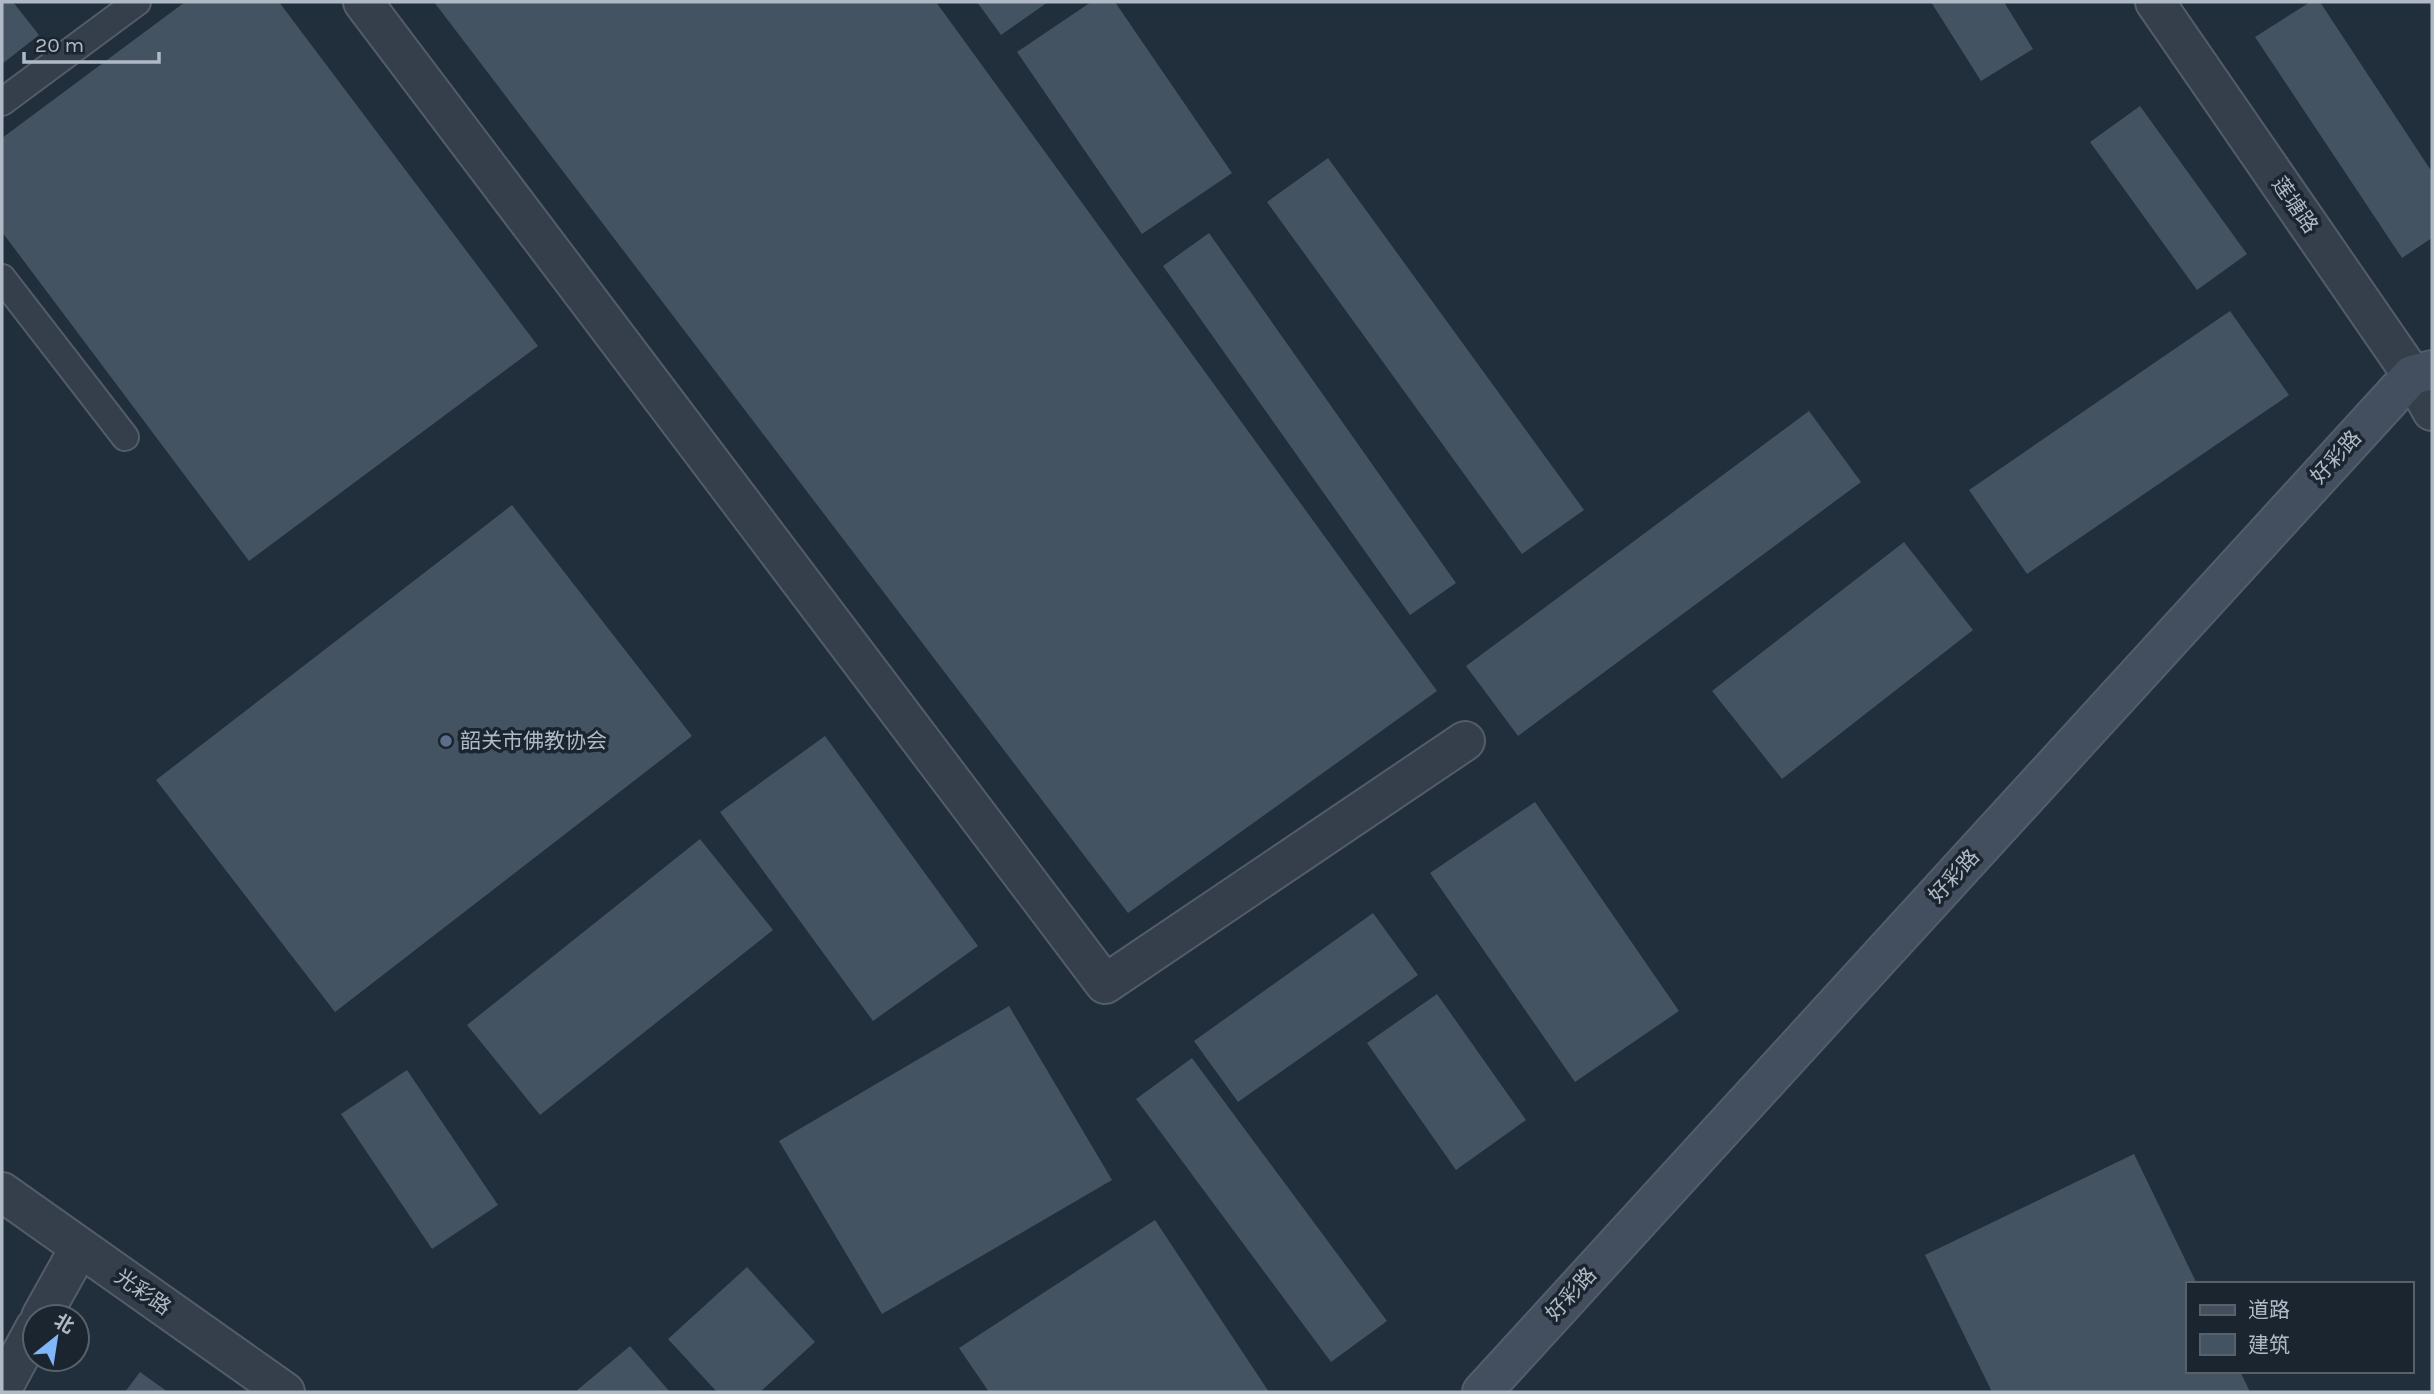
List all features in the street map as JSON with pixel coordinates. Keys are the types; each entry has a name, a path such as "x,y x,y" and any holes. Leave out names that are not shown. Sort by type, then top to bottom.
{"street":[{"path":"363,2 1105,984 1465,741"},
{"name":"莲塘路","path":"2155,2 2422,372 2432,411"},
{"name":"好彩路","path":"1482,1392 2422,372"},
{"name":"光彩路","path":"2,1192 285,1392"},
{"path":"49,1303 80,1247"},
{"path":"2,1389 21,1354"}],"lane":[{"path":"2,102 137,2"},
{"path":"2,278 125,437"}],"building":[{"path":"2,2 13,2 39,35 2,64"},
{"path":"185,2 279,2 538,346 249,561 2,232 2,138"},
{"path":"434,2 936,2 1437,691 1128,913"},
{"path":"977,2 1048,2 1001,35"},
{"path":"1091,2 1115,2 1232,173 1142,234 1017,52"},
{"path":"1931,2 2004,2 2033,49 1981,81"},
{"path":"2310,2 2320,2 2432,172 2432,238 2402,258 2255,37"},
{"path":"2140,106 2247,254 2197,290 2090,142"},
{"path":"1328,158 1584,510 1522,554 1267,202"},
{"path":"1209,233 1456,583 1410,615 1163,266"},
{"path":"2230,311 2289,395 2027,574 1969,490"},
{"path":"1809,411 1861,482 1518,736 1466,666"},
{"path":"512,505 692,736 335,1012 156,780"},
{"path":"1904,542 1973,630 1782,779 1712,691"},
{"path":"825,736 978,946 873,1021 720,812"},
{"path":"1535,802 1679,1011 1575,1082 1430,873"},
{"path":"700,839 773,930 540,1115 467,1025"},
{"path":"1373,913 1418,975 1238,1102 1194,1041"},
{"path":"1437,994 1526,1120 1456,1170 1367,1043"},
{"path":"1009,1006 1112,1180 882,1314 779,1141"},
{"path":"1192,1058 1387,1321 1331,1362 1136,1099"},
{"path":"407,1070 498,1205 432,1249 341,1114"},
{"path":"2134,1154 2196,1282 2186,1282 2186,1373 2241,1373 2250,1392 1992,1392 1925,1255"},
{"path":"1155,1220 1269,1392 989,1392 959,1348"},
{"path":"747,1267 815,1342 760,1392 717,1392 668,1339"},
{"path":"630,1346 670,1392 575,1392"},
{"path":"140,1372 168,1392 125,1392"}],"place":[{"name":"韶关市佛教协会","path":"446,741"}]}
